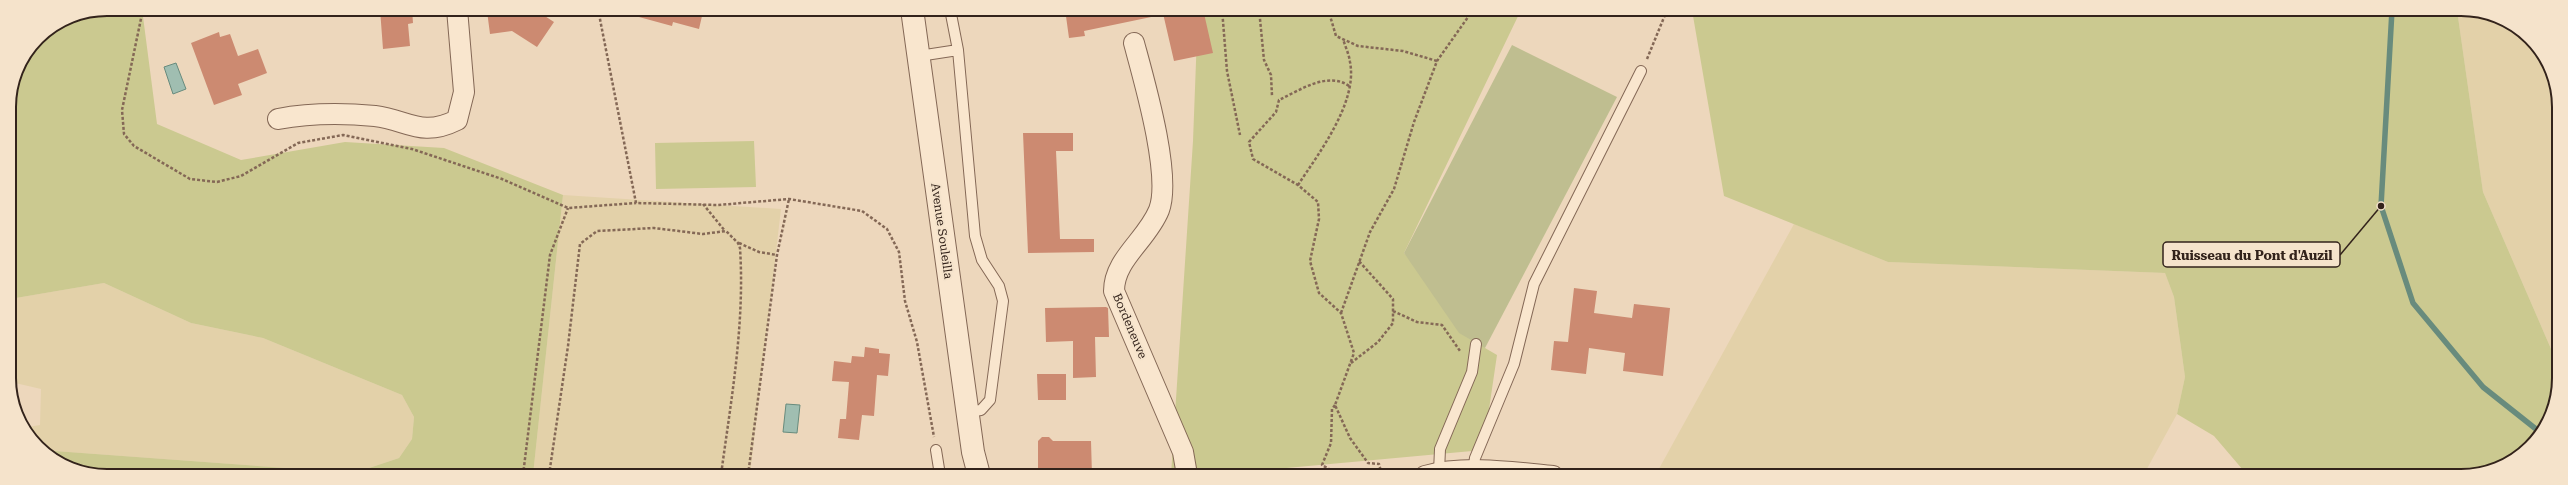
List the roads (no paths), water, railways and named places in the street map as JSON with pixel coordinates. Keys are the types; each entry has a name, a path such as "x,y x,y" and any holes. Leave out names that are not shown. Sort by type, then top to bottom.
{"street":[{"path":"278,119 309,113 376,116 406,126 435,129 457,120 464,92 458,16"},
{"name":"Avenue Souleilla","path":"913,16 973,452 977,469"},
{"name":"Bordeneuve","path":"1134,43 1155,124 1163,195 1160,209 1150,230 1133,248 1114,277 1114,291 1182,452 1186,469"},
{"name":"Avenue Souleilla","path":"971,469 973,452"}],"lane":[{"path":"951,16 958,50 975,236 982,260 999,286 1003,301 990,400 981,410 968,412"},
{"path":"919,56 958,50"},
{"path":"1473,469 1475,458 1514,364 1534,284 1565,218 1641,71"},
{"path":"1434,469 1440,449 1472,372 1476,344"},
{"path":"936,450 939,469"}],"waterway":[{"path":"2392,16 2381,206 2413,303 2483,387 2536,429"}],"place":[{"name":"Ruisseau du Pont d'Auzil","path":"2381,206"}]}
